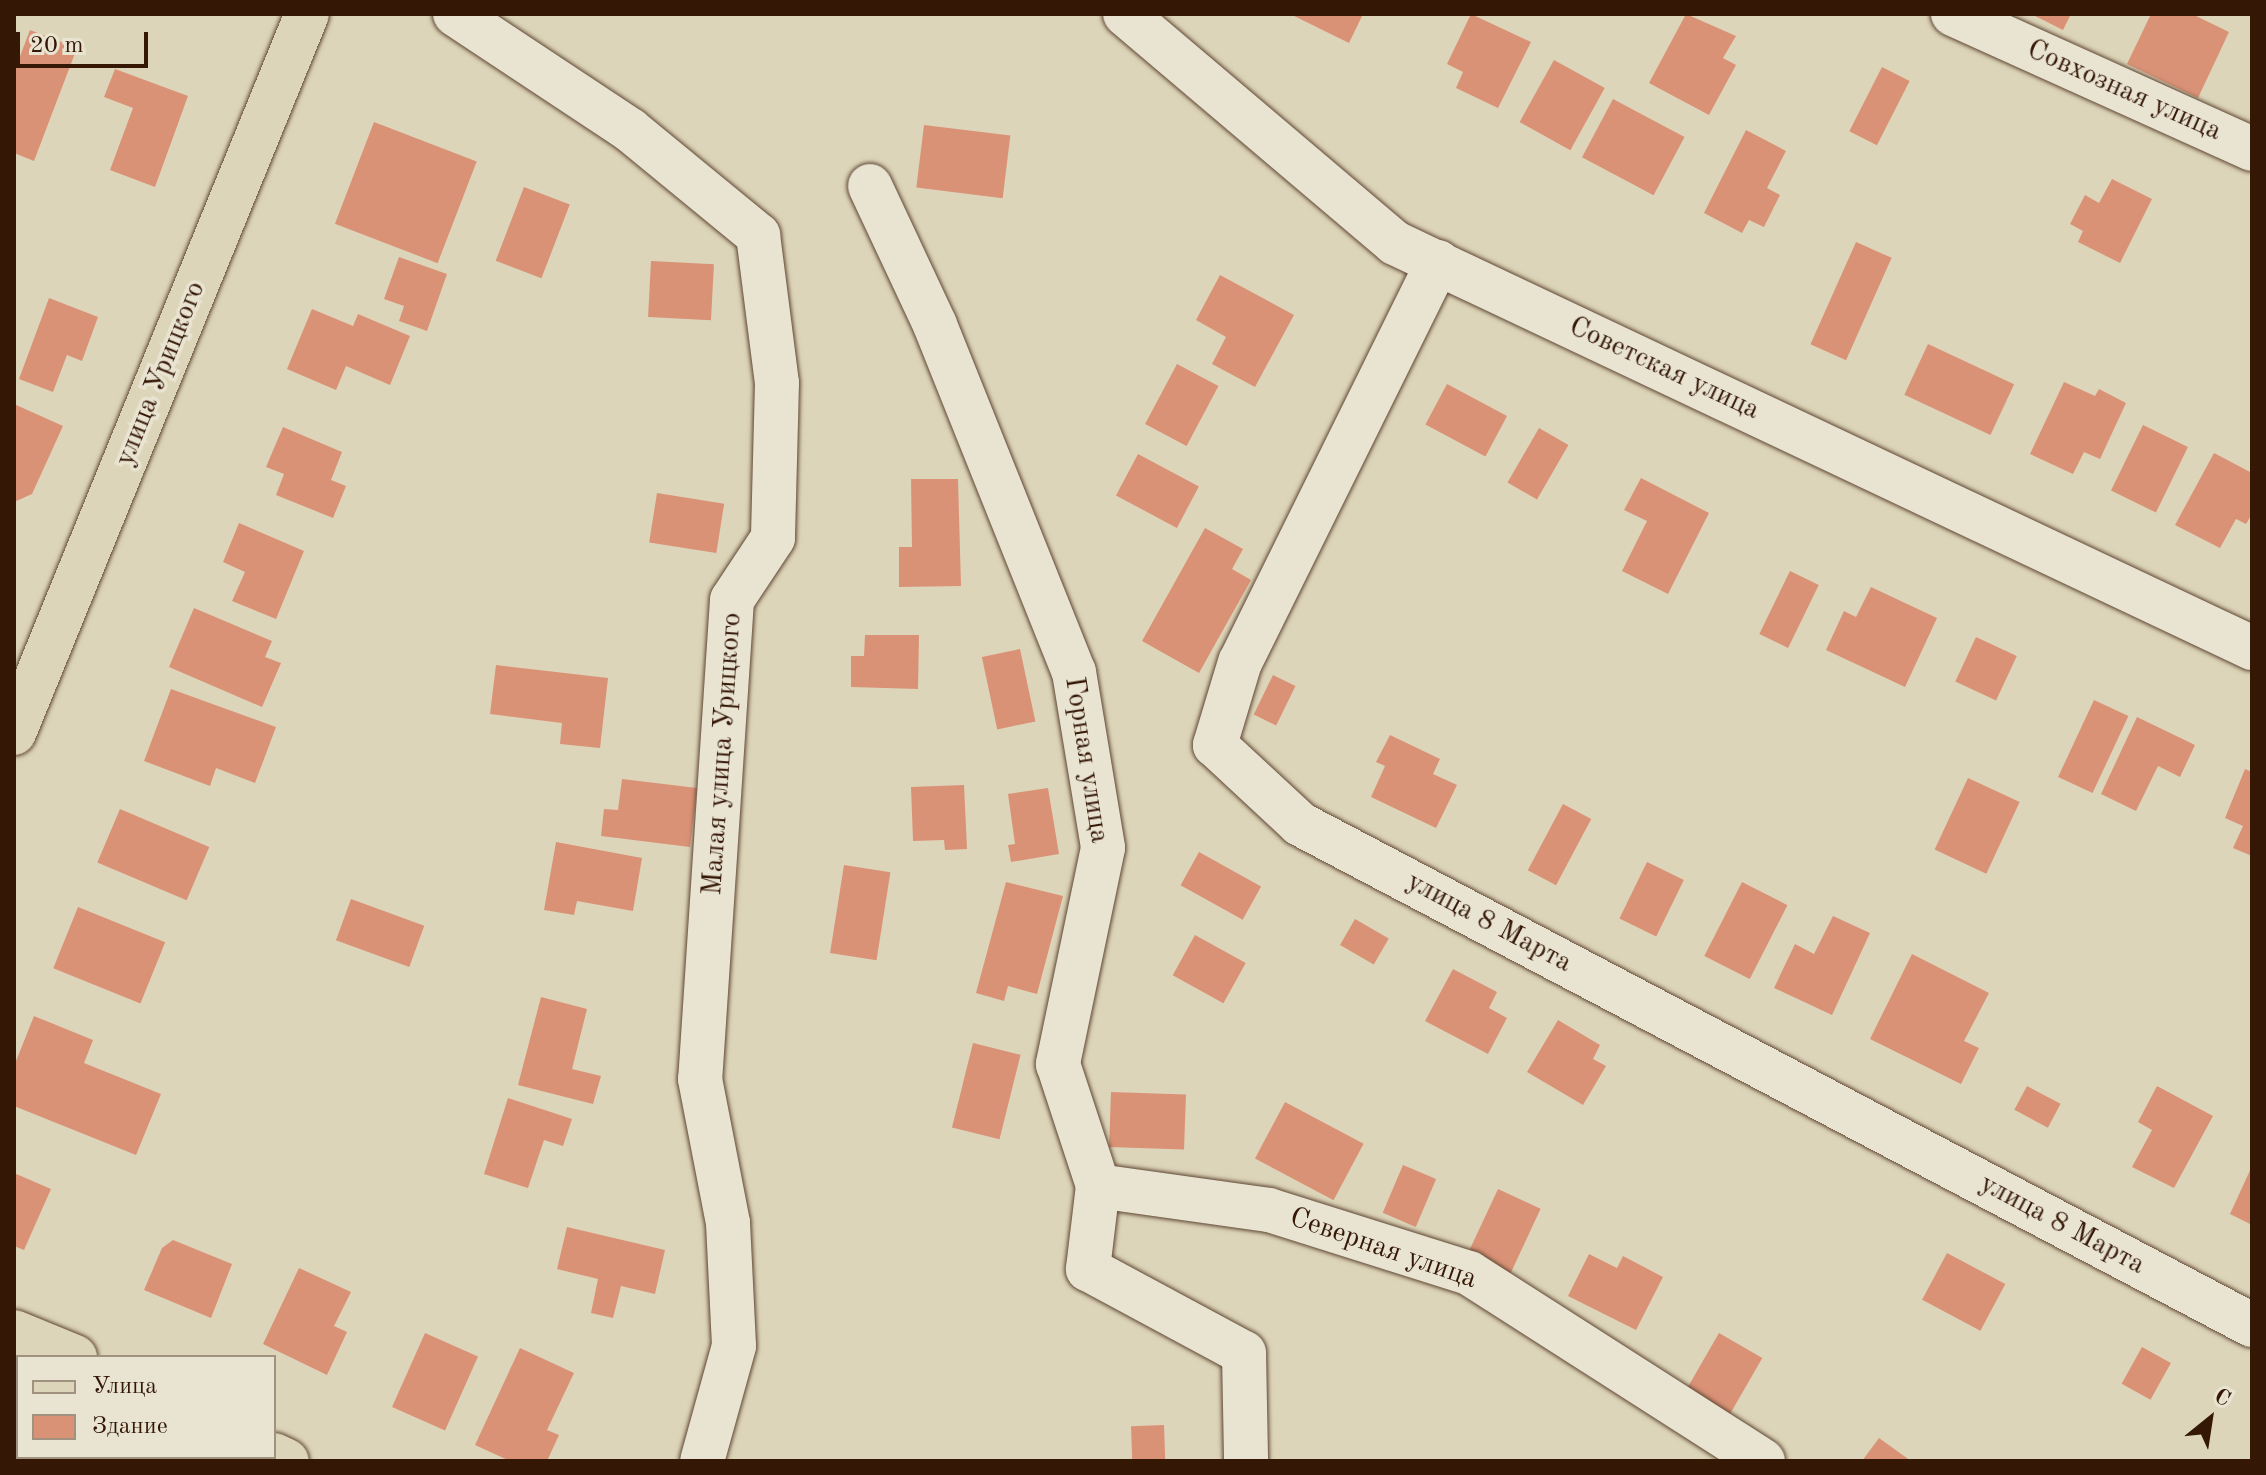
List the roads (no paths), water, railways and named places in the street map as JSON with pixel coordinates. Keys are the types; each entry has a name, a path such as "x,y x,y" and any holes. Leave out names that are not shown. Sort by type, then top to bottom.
{"main road":[{"name":"улица Урицкого","path":"14,733 307,14"},
{"path":"14,1332 70,1355"}],"street":[{"name":"Малая улица Урицкого","path":"455,14 630,130 758,235 777,383 773,538 732,600 700,1079 728,1223 734,1346 702,1461"},
{"name":"Советская улица","path":"1125,14 1395,243 2252,648"},
{"name":"Совхозная улица","path":"1953,14 2252,149"},
{"name":"Горная улица","path":"870,186 935,325 1074,672 1103,848 1058,1064 1098,1186 1088,1269 1244,1353 1246,1461"},
{"name":"улица 8 Марта","path":"1438,262 1240,662 1215,745 1300,824 2252,1325"},
{"name":"Северная улица","path":"1098,1186 1269,1210 1469,1273 1763,1461"}]}
